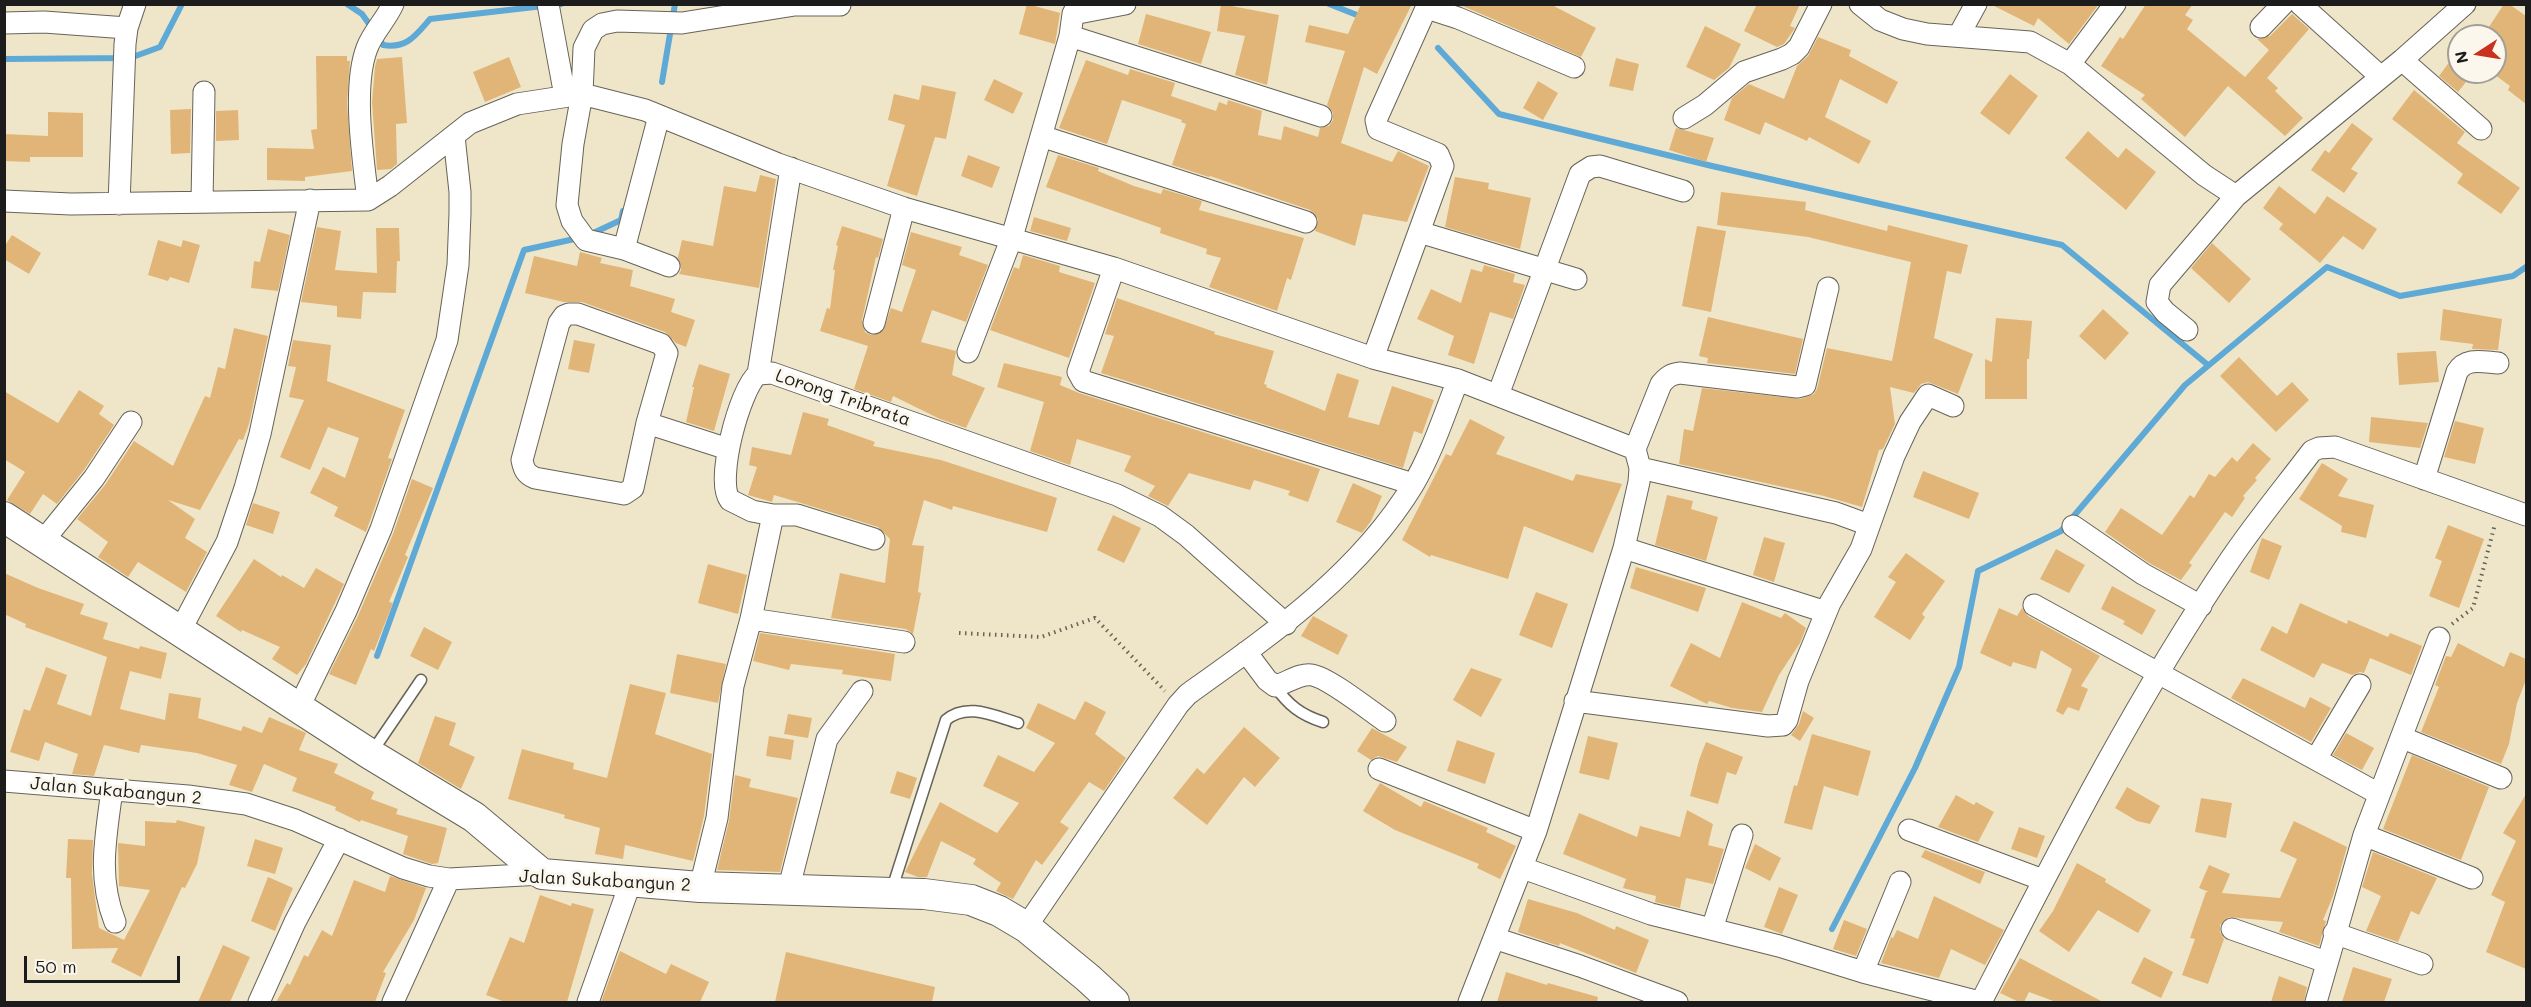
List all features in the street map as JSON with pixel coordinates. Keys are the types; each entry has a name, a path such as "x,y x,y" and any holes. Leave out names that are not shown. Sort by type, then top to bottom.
{"street":[{"path":"119,204 126,36 135,4"},
{"path":"368,200 360,110 363,63 376,32 393,4"},
{"path":"968,352 1012,237 1070,36 1075,9 1125,4"},
{"path":"1684,118 1705,105 1744,72 1792,54 1799,47 1821,4"},
{"path":"1860,4 1880,20 1903,29 1927,34 2030,42 2070,64 2204,176 2236,196"},
{"path":"1959,35 1976,4"},
{"path":"2070,64 2115,4"},
{"path":"2261,27 2283,4"},
{"path":"2300,4 2381,77"},
{"path":"2187,330 2157,302 2160,285 2236,196 2402,60 2464,4"},
{"path":"669,266 583,237 572,221 567,205 573,144 573,95 584,48 593,30 602,24 616,21 672,24 795,5 840,6"},
{"path":"1373,358 1443,166 1441,158 1428,149 1378,129 1376,120 1427,6 1574,67"},
{"path":"550,12 573,95"},
{"path":"4,23 44,13 126,36"},
{"path":"1070,36 1321,116"},
{"path":"2402,60 2481,129"},
{"path":"202,202 204,92"},
{"path":"4,201 119,204 368,200 390,186 470,123 517,104 573,95 659,116 791,168 904,208 1114,268 1373,358 1458,380 1498,395 1637,458 1836,513 1869,525"},
{"path":"624,249 659,116"},
{"path":"1041,135 1306,222"},
{"path":"299,707 381,529 447,340 458,265 460,213 454,136"},
{"path":"1498,395 1580,174 1586,169 1600,166 1683,191"},
{"path":"758,374 791,168"},
{"path":"181,629 227,542 245,488 260,434 310,200"},
{"path":"874,323 904,208"},
{"path":"1419,232 1576,279"},
{"path":"1114,268 1078,372 1083,381 1413,484"},
{"path":"1468,1002 1536,831 1624,549 1639,482 1637,458 1661,384 1666,377 1680,373 1797,387 1805,385 1828,288"},
{"path":"578,314 665,347 667,359 647,423 633,488 627,492 617,494 527,475 522,460 559,323 564,316 578,314"},
{"path":"2424,479 2461,365 2468,362 2498,363"},
{"name":"Lorong Tribrata","path":"773,515 752,511 730,500 726,495 728,449 749,384 758,374 772,373 1117,495 1160,516 1186,535 1286,624"},
{"path":"1026,927 1178,705 1188,694 1286,624 1362,555 1393,515 1424,465 1458,380"},
{"path":"1575,701 1778,726 1787,720 1798,681 1826,612 1861,549 1894,456 1910,422 1928,395 1953,406"},
{"path":"43,541 94,478 131,422"},
{"path":"647,423 728,449"},
{"path":"1523,868 1650,914 1980,1002 2043,880 2158,673 2230,560 2312,452 2319,448 2335,447 2526,515"},
{"path":"700,887 717,818 733,686 751,619 773,515 797,515 874,539"},
{"path":"4,517 181,629 370,754 489,828 542,874"},
{"path":"2073,526 2143,574 2201,606"},
{"path":"1624,549 1826,612"},
{"path":"2034,605 2379,794"},
{"path":"751,619 904,642"},
{"path":"2316,1002 2364,835 2403,738 2439,638"},
{"path":"1246,652 1267,680 1275,686 1302,676 1312,675 1333,686 1385,721"},
{"path":"2316,759 2360,685"},
{"path":"788,891 827,739 862,691"},
{"path":"2403,738 2500,778"},
{"path":"1379,770 1536,831"},
{"name":"Jalan Sukabangun 2","path":"4,781 189,796 246,804 295,820 403,868 449,879 542,874 700,887 924,894 971,900 1026,927 1114,1002"},
{"path":"112,790 104,849 104,886 107,902 115,922"},
{"path":"1909,830 2043,880"},
{"path":"1712,929 1742,835"},
{"path":"2364,835 2472,878"},
{"path":"259,1002 295,922 339,839"},
{"path":"393,1002 449,879"},
{"path":"588,1002 631,881"},
{"path":"1863,972 1900,882"},
{"path":"2232,929 2326,962"},
{"path":"2334,933 2422,964"},
{"path":"1494,938 1580,966 1658,997 1677,1002"}],"lane":[{"path":"370,754 421,680"},
{"path":"1275,686 1286,702 1306,716 1323,723"},
{"path":"891,893 946,720 954,713 964,710 1018,723"}],"path":[{"path":"2439,638 2451,624 2473,608 2499,506"},
{"path":"959,633 1041,637 1095,618 1178,705"}],"building":[{"path":"1027,4 1060,13 1055,44 1019,34"},
{"path":"1221,4 1279,15 1267,85 1235,75 1245,36 1217,31"},
{"path":"1361,4 1412,4 1377,74 1364,67 1341,143 1392,162 1398,151 1429,166 1407,222 1363,214 1355,246 1315,231 1318,219 1310,210 1172,165 1186,124 1181,122 1182,120 1122,100 1107,144 1059,128 1086,60 1128,75 1130,69 1175,83 1171,96 1216,111 1219,102 1227,105 1228,100 1262,111 1258,135 1281,140 1284,126 1318,137 1320,128 1329,126 1333,120 1333,113 1327,105 1345,51 1305,42 1309,25 1348,34"},
{"path":"1458,4 1550,4 1596,28 1581,57"},
{"path":"1757,4 1800,4 1790,26 1795,28 1784,44 1777,47 1744,31"},
{"path":"1990,4 2099,4 2069,44 2038,18 2034,26"},
{"path":"2146,4 2193,4 2185,15 2193,20 2187,29 2245,77 2269,50 2257,39 2270,36 2292,14 2309,29 2267,78 2278,88 2275,91 2303,118 2285,136 2228,86 2185,137 2141,99 2145,95 2101,66 2120,37 2123,39"},
{"path":"2504,4 2509,4 2526,16 2526,104 2508,90 2510,86 2507,84 2507,24 2491,24"},
{"path":"1146,14 1211,32 1201,64 1138,44"},
{"path":"1705,26 1741,44 1729,68 1714,80 1686,67"},
{"path":"1818,37 1851,50 1849,56 1898,82 1887,104 1840,79 1825,117 1871,141 1859,164 1809,137 1807,141 1765,122 1760,135 1724,120 1732,98 1749,84 1784,99 1797,66 1808,56"},
{"path":"316,56 347,56 347,61 350,61 347,103 352,171 305,177 305,181 267,180 267,148 314,149 311,130 317,129"},
{"path":"402,57 407,123 396,124 397,164 391,169 377,170 372,102 375,67 377,59"},
{"path":"509,57 521,87 485,102 473,72"},
{"path":"1616,58 1639,64 1633,91 1609,86"},
{"path":"2447,65 2447,83 2439,76"},
{"path":"2010,74 2038,96 2009,135 1980,113"},
{"path":"994,79 1023,93 1013,114 984,100"},
{"path":"1538,81 1558,93 1543,120 1523,108"},
{"path":"2448,84 2464,84 2458,92"},
{"path":"922,85 956,92 946,139 935,137 917,196 887,186 905,125 888,120 894,94 919,100"},
{"path":"2414,90 2465,132 2457,143 2520,188 2501,214 2457,183 2463,174 2392,119"},
{"path":"191,109 190,153 171,154 170,110"},
{"path":"238,110 239,140 216,141 216,111"},
{"path":"48,112 83,113 83,157 30,157 30,162 4,161 4,134 48,136"},
{"path":"2352,123 2373,139 2351,169 2358,173 2344,193 2311,170 2325,150 2329,153"},
{"path":"1676,128 1714,138 1706,162 1669,150"},
{"path":"2088,131 2118,158 2126,148 2156,172 2126,210 2065,158"},
{"path":"968,155 1000,167 992,188 961,176"},
{"path":"1058,155 1099,168 1098,171 1134,186 1161,194 1163,189 1202,201 1199,210 1304,238 1291,280 1287,278 1277,311 1209,287 1221,258 1206,254 1207,249 1160,233 1161,228 1046,187"},
{"path":"760,175 776,179 759,288 679,274 681,270 678,257 682,240 713,246 724,186 756,192"},
{"path":"1455,177 1489,183 1488,189 1531,198 1520,249 1445,227"},
{"path":"2279,186 2315,214 2327,196 2377,229 2363,250 2343,236 2320,263 2279,229 2283,224 2263,208"},
{"path":"1721,192 1806,202 1805,210 1887,231 1888,225 1968,245 1961,274 1947,271 1934,338 1973,354 1958,394 1928,382 1921,384 1914,393 1890,387 1895,424 1883,449 1879,450 1862,507 1824,496 1679,464 1684,429 1693,431 1702,388 1800,399 1814,394 1817,389 1827,348 1892,361 1911,262 1808,237 1717,225"},
{"path":"1034,217 1071,228 1067,241 1030,231"},
{"path":"842,226 883,239 878,258 876,257 862,320 865,332 871,335 883,331 891,308 902,312 916,270 902,265 911,232 962,247 959,255 988,265 966,322 932,310 921,342 956,351 952,375 985,388 966,428 940,419 893,396 891,402 854,389 868,346 820,331 827,308 830,309 835,270 833,270 838,246 836,245"},
{"path":"1697,226 1726,231 1711,312 1682,306"},
{"path":"317,227 341,231 335,270 377,273 376,228 399,228 400,261 397,261 396,293 363,292 361,319 337,317 337,306 301,302"},
{"path":"268,229 290,235 278,291 251,288 254,261 260,262"},
{"path":"12,235 41,253 29,274 4,259 4,247"},
{"path":"158,240 181,247 183,240 200,245 189,283 170,277 168,281 148,275"},
{"path":"2212,243 2251,279 2229,303 2191,268"},
{"path":"580,252 602,258 600,263 633,270 630,286 675,299 671,312 695,320 686,347 676,343 665,332 582,302 564,302 525,293 534,256 577,266"},
{"path":"1023,255 1060,266 1059,272 1095,283 1069,358 990,330 1014,267 1019,269"},
{"path":"1484,265 1515,274 1513,282 1525,285 1513,319 1490,312 1474,364 1448,355 1454,336 1417,319 1431,289 1461,303 1471,269 1482,272"},
{"path":"1117,298 1215,332 1214,334 1274,351 1264,384 1267,385 1266,387 1325,411 1337,373 1359,380 1348,417 1379,425 1392,386 1434,400 1422,434 1414,431 1403,468 1101,373 1114,336 1105,334"},
{"path":"2103,309 2129,333 2105,360 2079,336"},
{"path":"2443,309 2502,319 2498,350 2472,349 2473,344 2440,340"},
{"path":"1708,317 1803,339 1795,374 1707,363 1708,358 1699,356"},
{"path":"1996,318 2032,321 2029,359 2027,359 2027,399 1985,399 1985,359 1992,362"},
{"path":"234,328 268,336 249,424 243,440 239,439 200,510 168,500 195,519 185,538 207,552 186,592 138,562 128,577 98,557 108,542 77,519 105,485 134,441 173,466 205,396 210,398 218,367 225,369"},
{"path":"293,340 331,345 327,381 405,410 388,458 392,459 366,532 334,516 338,507 310,493 323,467 345,478 359,438 328,427 310,470 280,457 304,400 289,397 296,367 288,366"},
{"path":"574,340 595,344 589,373 568,369"},
{"path":"2436,351 2439,382 2399,385 2397,353"},
{"path":"2239,357 2277,396 2292,382 2309,400 2276,432 2220,376"},
{"path":"1004,363 1062,377 1060,385 1079,393 1320,469 1308,502 1288,495 1290,491 1254,480 1250,490 1189,473 1168,506 1148,496 1155,486 1124,471 1131,456 1077,439 1070,465 1030,451 1044,402 997,387"},
{"path":"699,364 730,374 714,431 686,422 694,387 692,387"},
{"path":"79,390 104,406 99,414 114,425 84,470 57,504 43,494 30,514 7,500 25,472 4,459 4,391 58,423"},
{"path":"803,412 829,419 827,425 875,442 873,446 941,460 1057,498 1047,532 953,506 952,510 924,500 912,545 924,546 918,592 921,593 913,634 906,629 831,618 840,573 885,583 890,539 878,527 801,503 774,495 772,502 748,495 757,467 749,465 752,447 791,455"},
{"path":"2371,417 2428,423 2420,448 2369,442"},
{"path":"1470,419 1505,437 1496,454 1573,481 1576,474 1622,484 1593,553 1524,526 1508,579 1431,555 1430,557 1402,540 1446,454 1451,456"},
{"path":"2455,421 2484,428 2475,464 2444,457"},
{"path":"2253,443 2271,459 2255,478 2257,480 2243,496 2245,498 2232,517 2225,512 2189,563 2192,565 2181,580 2149,563 2105,532 2121,508 2162,535 2190,495 2194,498 2209,474 2215,477 2232,457 2237,462"},
{"path":"2322,463 2348,479 2338,496 2374,505 2366,538 2341,532 2342,526 2299,499"},
{"path":"1923,471 1979,493 1969,519 1913,497"},
{"path":"412,479 433,488 405,555 408,557 389,602 393,603 374,651 371,649 356,685 329,674 358,616 393,534"},
{"path":"1353,483 1382,496 1371,521 1362,533 1336,522"},
{"path":"1667,495 1693,501 1691,509 1718,517 1706,561 1655,545"},
{"path":"253,503 280,512 273,534 246,525"},
{"path":"1113,515 1141,528 1124,563 1097,550"},
{"path":"2448,525 2484,539 2459,608 2429,596 2442,561 2435,558"},
{"path":"1764,537 1785,543 1774,582 1753,575"},
{"path":"2262,538 2282,546 2269,580 2250,572"},
{"path":"2056,549 2085,565 2069,593 2040,579"},
{"path":"1906,553 1945,581 1922,614 1925,617 1910,640 1874,617 1896,582 1888,577"},
{"path":"254,559 281,577 282,575 304,588 316,568 344,584 306,664 297,675 272,659 280,647 242,630 241,632 216,616"},
{"path":"708,564 747,575 738,614 698,603"},
{"path":"1636,567 1706,588 1698,612 1630,588"},
{"path":"4,573 84,604 80,614 108,623 103,639 139,649 140,646 167,653 161,679 130,671 120,709 165,720 169,693 201,698 198,718 241,731 243,726 262,733 269,717 304,732 306,733 299,750 338,764 334,773 374,792 371,799 398,809 396,814 447,828 438,863 432,864 403,854 408,836 361,820 360,822 335,810 336,807 292,791 297,778 264,764 252,792 229,785 237,765 197,753 141,745 139,753 104,745 94,776 72,774 78,754 45,742 39,761 10,752 24,709 30,711 46,667 67,675 57,704 91,716 107,657 25,627 26,624 4,614"},
{"path":"2112,586 2156,610 2142,635 2123,624 2125,621 2101,609"},
{"path":"1536,592 1568,604 1552,648 1519,635"},
{"path":"1742,602 1781,618 1785,613 1806,628 1800,643 1779,675 1762,712 1732,708 1709,701 1707,704 1670,686 1691,643 1720,658"},
{"path":"2300,603 2347,624 2348,620 2388,637 2390,633 2422,646 2411,675 2370,658 2364,673 2352,675 2322,663 2314,678 2260,650 2272,626 2287,634"},
{"path":"1999,608 2017,616 2022,608 2028,616 2100,656 2081,686 2088,689 2079,711 2068,707 2063,715 2056,711 2072,669 2041,650 2036,669 2013,662 2011,667 1980,653"},
{"path":"1313,616 1348,635 1338,655 1301,636"},
{"path":"424,627 452,642 438,670 410,656"},
{"path":"760,633 895,654 891,681 842,674 843,670 791,664 789,670 753,661"},
{"path":"2458,643 2504,667 2510,652 2526,659 2526,680 2517,703 2509,744 2501,764 2421,732 2439,687 2435,685 2446,656 2451,657"},
{"path":"677,654 726,664 718,703 670,693"},
{"path":"1471,668 1502,679 1481,717 1453,700"},
{"path":"2243,678 2305,708 2310,697 2331,708 2311,742 2231,698"},
{"path":"630,684 666,693 655,734 712,754 704,816 693,861 625,845 623,859 595,854 600,828 564,818 565,815 508,799 522,749 574,763 573,769 607,778"},
{"path":"1085,701 1106,712 1095,734 1126,758 1104,791 1089,782 1060,822 1069,828 1042,865 1036,860 1013,899 996,891 1001,883 973,864 976,859 941,841 927,877 918,877 905,872 940,802 997,833 1019,803 983,786 998,755 1034,772 1055,743 1026,728 1038,703 1075,720"},
{"path":"1803,711 1814,718 1800,741 1791,735 1799,724"},
{"path":"788,714 812,718 808,738 784,734"},
{"path":"435,716 456,723 449,745 475,757 461,789 418,763"},
{"path":"1244,727 1280,758 1255,787 1244,777 1207,825 1173,798 1197,768 1204,774"},
{"path":"1372,728 1407,747 1397,762 1378,756 1371,760 1357,751"},
{"path":"2346,733 2374,748 2362,770 2333,755"},
{"path":"1812,734 1871,751 1858,796 1824,786 1812,830 1784,823 1794,785 1797,786"},
{"path":"769,736 794,740 791,760 766,756"},
{"path":"1588,736 1618,743 1609,780 1579,773"},
{"path":"1457,740 1495,753 1485,784 1447,771"},
{"path":"1706,742 1743,757 1736,775 1727,772 1718,804 1690,796"},
{"path":"2412,755 2489,787 2461,860 2383,829"},
{"path":"897,771 917,778 910,799 890,793"},
{"path":"735,775 751,779 749,787 798,798 780,872 717,870 729,821"},
{"path":"1380,783 1421,807 1424,801 1488,828 1486,832 1516,846 1500,879 1477,868 1479,864 1395,830 1363,811"},
{"path":"2127,787 2160,806 2150,824 2137,821 2115,808"},
{"path":"2526,794 2526,969 2486,952 2505,902 2491,895 2516,841 2503,833"},
{"path":"1956,795 1994,812 1978,842 1938,827"},
{"path":"2201,798 2232,803 2226,838 2195,832"},
{"path":"1687,810 1713,824 1708,845 1724,849 1713,884 1686,878 1680,908 1655,902 1656,896 1623,888 1626,879 1563,854 1579,813 1637,837 1640,826 1680,837"},
{"path":"177,820 205,827 197,864 185,888 182,887 141,977 111,962 118,948 72,949 71,878 66,878 68,839 93,840 92,874 99,928 124,940 150,890 119,886 118,843 145,846 145,821 176,823"},
{"path":"2294,821 2347,847 2333,896 2323,920 2326,921 2319,946 2279,932 2283,922 2229,917 2220,925 2220,932 2224,939 2208,984 2182,975 2195,939 2190,938 2206,892 2209,892 2199,888 2209,865 2230,874 2222,893 2280,898 2297,859 2280,851"},
{"path":"2019,827 2045,836 2037,858 2011,849"},
{"path":"255,839 283,848 275,874 247,866"},
{"path":"1755,844 1781,858 1770,881 1745,868"},
{"path":"1925,850 1985,872 1980,884 1921,857"},
{"path":"2373,852 2437,878 2419,915 2411,911 2398,942 2366,931 2381,896 2362,887"},
{"path":"2077,863 2106,879 2105,882 2151,910 2138,933 2098,910 2069,952 2039,931 2053,911"},
{"path":"390,876 426,888 414,920 383,972 386,973 375,1002 276,1002 287,983 290,985 304,955 308,957 322,930 332,936 354,880 385,892"},
{"path":"268,877 293,888 275,931 251,921"},
{"path":"1779,887 1798,895 1782,934 1764,927"},
{"path":"540,895 571,906 572,903 594,909 567,1002 505,1002 486,995 510,937 524,943"},
{"path":"1934,896 2004,930 1985,965 1951,949 1939,978 1881,963 1891,937 1893,938 1897,930 1918,939"},
{"path":"1528,899 1577,913 1615,930 1616,926 1649,940 1636,973 1560,943 1559,946 1518,932"},
{"path":"1844,920 1867,929 1856,956 1833,949"},
{"path":"223,945 250,957 230,1002 198,1002"},
{"path":"620,951 666,974 671,964 709,982 700,1002 601,1002"},
{"path":"786,952 935,987 932,1002 775,1002"},
{"path":"2144,957 2173,972 2161,998 2131,983"},
{"path":"2020,958 2103,1002 2056,1002 2029,992 2024,1002 2019,1002 2000,993"},
{"path":"2353,967 2392,979 2384,1002 2342,1002"},
{"path":"1506,972 1598,997 1597,1002 1497,1002"},
{"path":"2279,976 2307,987 2304,1002 2271,1002"}],"waterway":[{"path":"4,59 130,58 160,47 182,4"},
{"path":"347,4 362,14 372,28"},
{"path":"378,37 383,45 398,45 410,40 430,19 561,4"},
{"path":"662,82 675,4"},
{"path":"1329,4 1362,17"},
{"path":"1438,48 1499,114 1712,166 2062,245 2208,365"},
{"path":"589,235 621,220 623,211"},
{"path":"377,656 524,250 579,238"},
{"path":"1832,929 1915,768 1959,667 1978,571 2061,531 2185,385 2327,267 2400,296 2513,276 2526,267"}]}
